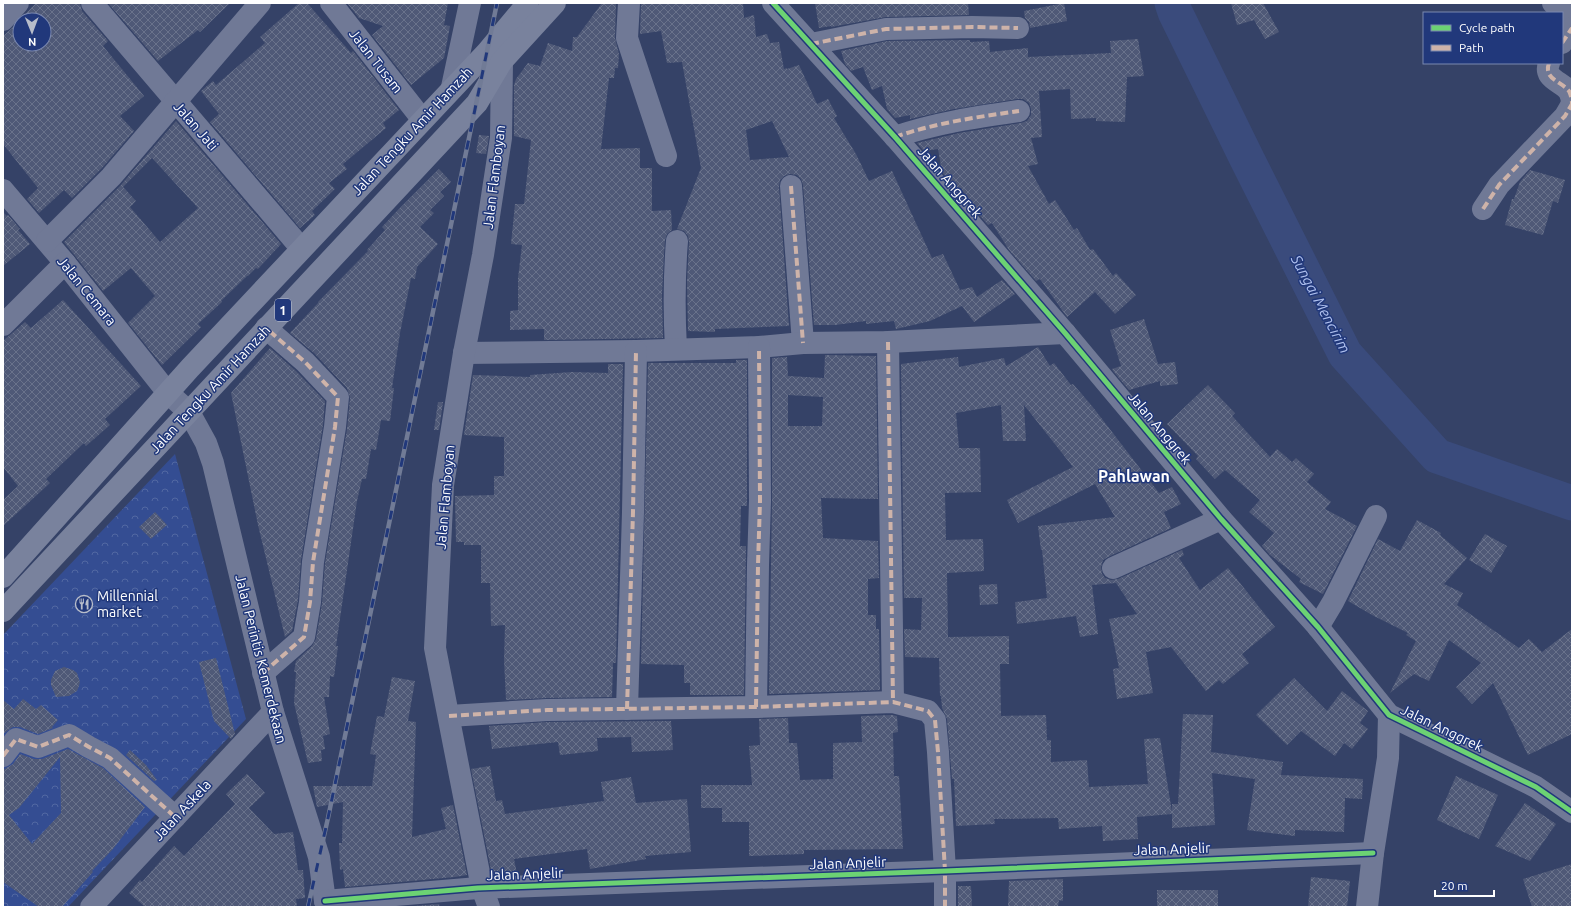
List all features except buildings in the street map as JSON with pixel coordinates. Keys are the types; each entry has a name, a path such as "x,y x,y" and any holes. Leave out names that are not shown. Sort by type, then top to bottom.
{"main road":[{"name":"Jalan Tengku Amir Hamzah","path":"3,577 168,393 301,248 452,87 487,52 528,3"},
{"name":"Jalan Tengku Amir Hamzah","path":"3,611 477,103 502,61 555,3"}],"street":[{"path":"3,20 18,3"},
{"name":"Jalan Jati","path":"92,3 301,248"},
{"path":"47,241 111,177 260,3"},
{"name":"Jalan Tusam","path":"330,3 422,119"},
{"path":"452,87 470,3"},
{"path":"629,3 627,38 666,156"},
{"name":"Jalan Anggrek","path":"773,3 895,137 1065,333 1221,519 1318,627 1388,715 1536,787 1572,812"},
{"path":"1553,3 1572,20"},
{"path":"811,44 886,29 972,27 1018,28"},
{"path":"1563,42 1572,28"},
{"name":"Jalan Flamboyan","path":"485,897 436,648 443,485 464,353 483,255 501,138 502,61"},
{"path":"1483,210 1499,185 1565,116 1572,104 1569,91 1547,72 1549,64"},
{"path":"895,137 924,128 965,119 1019,111"},
{"path":"791,186 803,343"},
{"name":"Jalan Cemara","path":"3,190 65,263 168,393 189,412"},
{"path":"676,349 674,270 677,242"},
{"path":"3,325 65,263"},
{"path":"263,673 304,637 310,602 313,562 335,427 338,397 305,362 266,328"},
{"path":"464,353 636,351 759,347 803,343 888,342 1065,333"},
{"path":"888,342 893,702"},
{"path":"756,707 760,501 759,347"},
{"path":"627,709 636,351"},
{"name":"Jalan Perintis Kemerdekaan","path":"189,412 206,443 213,463 272,712 319,857 326,904"},
{"path":"1318,627 1376,516"},
{"path":"1113,568 1221,519"},
{"path":"449,716 547,710 756,707 893,702 928,711 935,720 946,907"},
{"name":"Jalan Askela","path":"91,907 272,712"},
{"path":"1367,907 1373,853 1388,758 1388,715"},
{"path":"3,756 16,739 38,747 69,735 110,758 175,817"},
{"name":"Jalan Anjelir","path":"326,904 485,897 945,871 1373,853"}],"green space":[{"path":"175,454 246,719 68,907 3,907 3,635"}],"waterway":[{"name":"Sungai Mencirim","path":"1172,3 1247,159 1345,354 1437,456 1572,503"}],"railway":[{"path":"308,907 328,818 497,3"}],"marked path":[{"path":"811,44 886,29 972,27 1018,28"},
{"path":"1563,42 1572,28"},
{"path":"1549,64 1548,73 1569,91 1572,104"},
{"path":"1483,209 1499,185 1565,116 1572,104"},
{"path":"895,137 941,124 1019,111"},
{"path":"791,186 803,343"},
{"path":"263,673 304,637 310,602 313,562 335,427 338,397 305,362 266,328"},
{"path":"888,342 893,702"},
{"path":"756,707 760,501 759,347"},
{"path":"627,709 636,351"},
{"path":"449,716 547,710 756,707 893,702 928,711 935,720 938,752 945,871 945,907"},
{"path":"3,756 16,739 38,747 69,735 110,758 175,817"}],"cycle path":[{"path":"773,3 895,137 1065,333 1221,519 1318,627 1389,715 1536,787 1572,812"},
{"path":"325,901 478,888 945,871 1373,853"}],"place":[{"name":"Millennial market","path":"84,604"}],"district":[{"name":"Pahlawan","path":"1134,476"}]}
